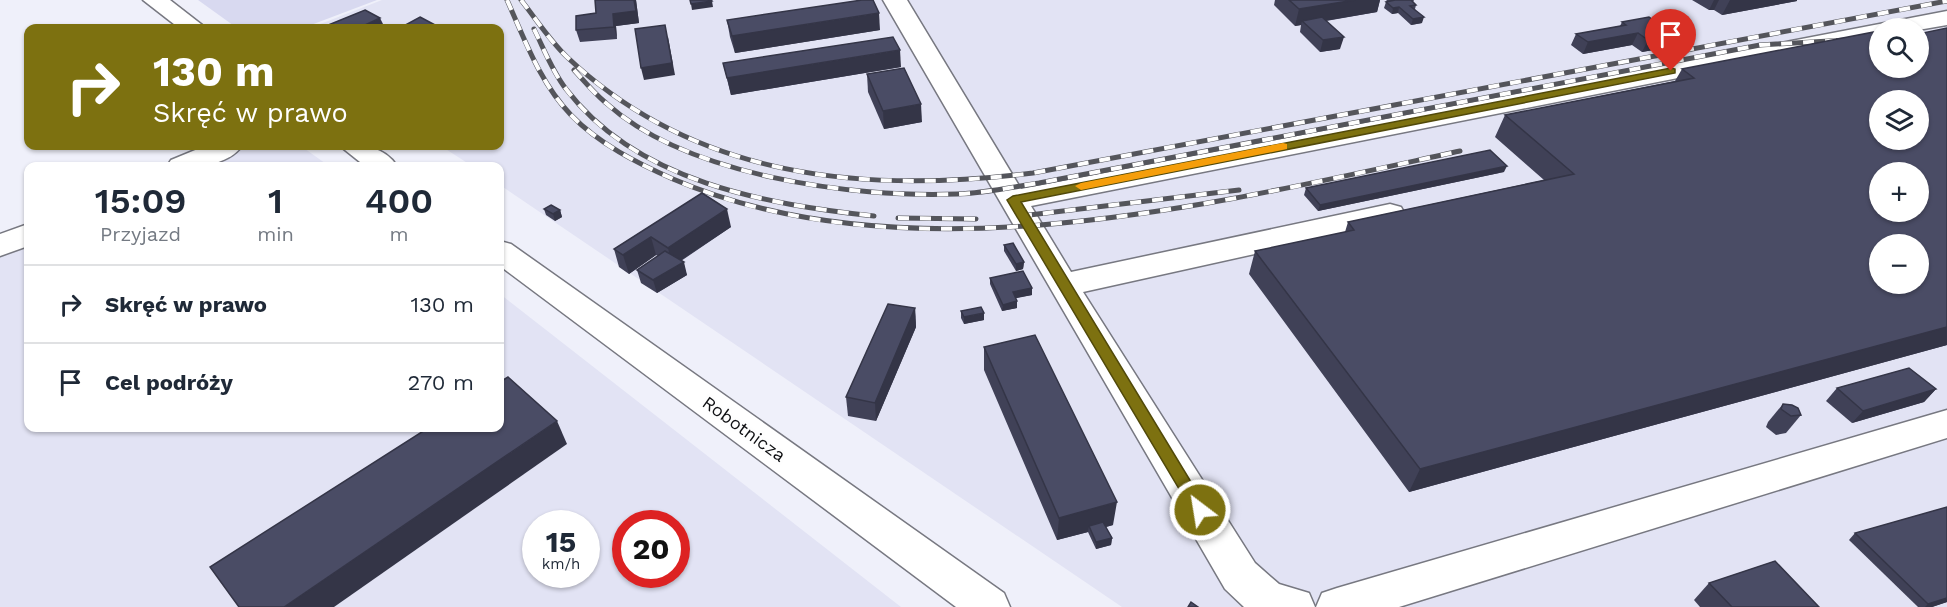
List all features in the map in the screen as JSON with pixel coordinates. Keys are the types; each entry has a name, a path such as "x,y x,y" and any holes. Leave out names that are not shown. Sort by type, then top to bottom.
{"street":[{"path":"155,0 188,24"},
{"path":"895,0 1063,285 1240,576 1266,603"},
{"path":"1929,21 1947,18"},
{"path":"1013,200 1869,33"},
{"path":"190,162 218,150"},
{"path":"360,150 377,162"},
{"path":"1063,285 1423,207"},
{"path":"0,246 24,236"},
{"name":"Robotnicza","path":"504,254 989,607"},
{"path":"1337,607 1947,424"}],"shaded area":[{"path":"198,0 377,0 314,24 231,24"},
{"path":"382,0 1947,0 1947,607 1122,607 504,188 504,162 466,162 447,150 504,150 504,24 320,24"},
{"path":"236,150 307,150 323,162 205,162"},
{"path":"24,243 24,432 504,432 504,297 901,607 0,607 0,254"}],"building":[{"path":"595,0 634,0 636,11 613,14 614,27 576,30 576,16 596,13"},
{"path":"690,0 711,0 712,1 691,4"},
{"path":"873,0 879,13 732,36 727,20"},
{"path":"1289,0 1355,0 1299,9"},
{"path":"1411,0 1416,5 1410,6 1424,17 1413,19 1399,7 1393,8 1386,2"},
{"path":"365,10 380,18 367,24 331,24"},
{"path":"420,17 433,24 407,24"},
{"path":"1322,17 1344,37 1323,40 1302,21"},
{"path":"1649,17 1676,35 1648,40 1638,33 1588,42 1576,34 1626,25 1622,22"},
{"path":"665,25 672,63 641,68 635,29"},
{"path":"1947,28 1947,327 1420,469 1255,251 1354,230 1348,222 1574,174 1505,115 1694,78 1682,69 1869,33 1869,78 1929,78 1929,32"},
{"path":"893,37 900,50 727,78 723,63"},
{"path":"904,68 921,104 883,111 867,74"},
{"path":"1490,150 1507,166 1320,205 1306,188"},
{"path":"702,193 727,209 668,248 651,237 623,255 614,249"},
{"path":"551,205 560,210 553,214 544,209"},
{"path":"1013,243 1024,262 1016,264 1004,245"},
{"path":"665,251 684,262 653,280 637,270"},
{"path":"1023,271 1032,288 1013,292 1017,301 1003,305 990,278"},
{"path":"888,304 915,308 875,403 846,397"},
{"path":"981,307 984,313 964,317 961,311"},
{"path":"1035,335 1117,502 1059,518 984,347"},
{"path":"1909,368 1936,389 1863,411 1837,388"},
{"path":"508,377 557,421 284,607 239,607 210,567 422,432 504,432 504,380"},
{"path":"1783,404 1798,408 1801,415 1791,416 1781,409"},
{"path":"1947,507 1947,598 1928,604 1855,533"},
{"path":"1103,522 1112,538 1096,542 1089,526"},
{"path":"1775,561 1819,607 1732,607 1709,583"},
{"path":"1191,602 1198,607 1188,607"}],"railway":[{"path":"507,0 550,89 571,115 606,144 673,179 765,209 862,225 962,229 1065,223 1168,210 1269,192 1460,151"},
{"path":"521,0 567,57 617,98 671,130 727,153 785,169 846,178 907,181 970,179 1033,173 1947,1"},
{"path":"534,29 561,82 595,121 629,146 666,167 706,183 747,195 832,211 874,216"},
{"path":"574,70 602,99 640,128 680,149 725,165 821,186 869,192 957,194 1039,183 1760,45 1869,39"},
{"path":"1021,216 1239,190"},
{"path":"898,218 976,219"}],"slow traffic":[{"path":"1081,186 1283,147"}],"route":[{"path":"1200,510 1013,200 1671,71"}]}
